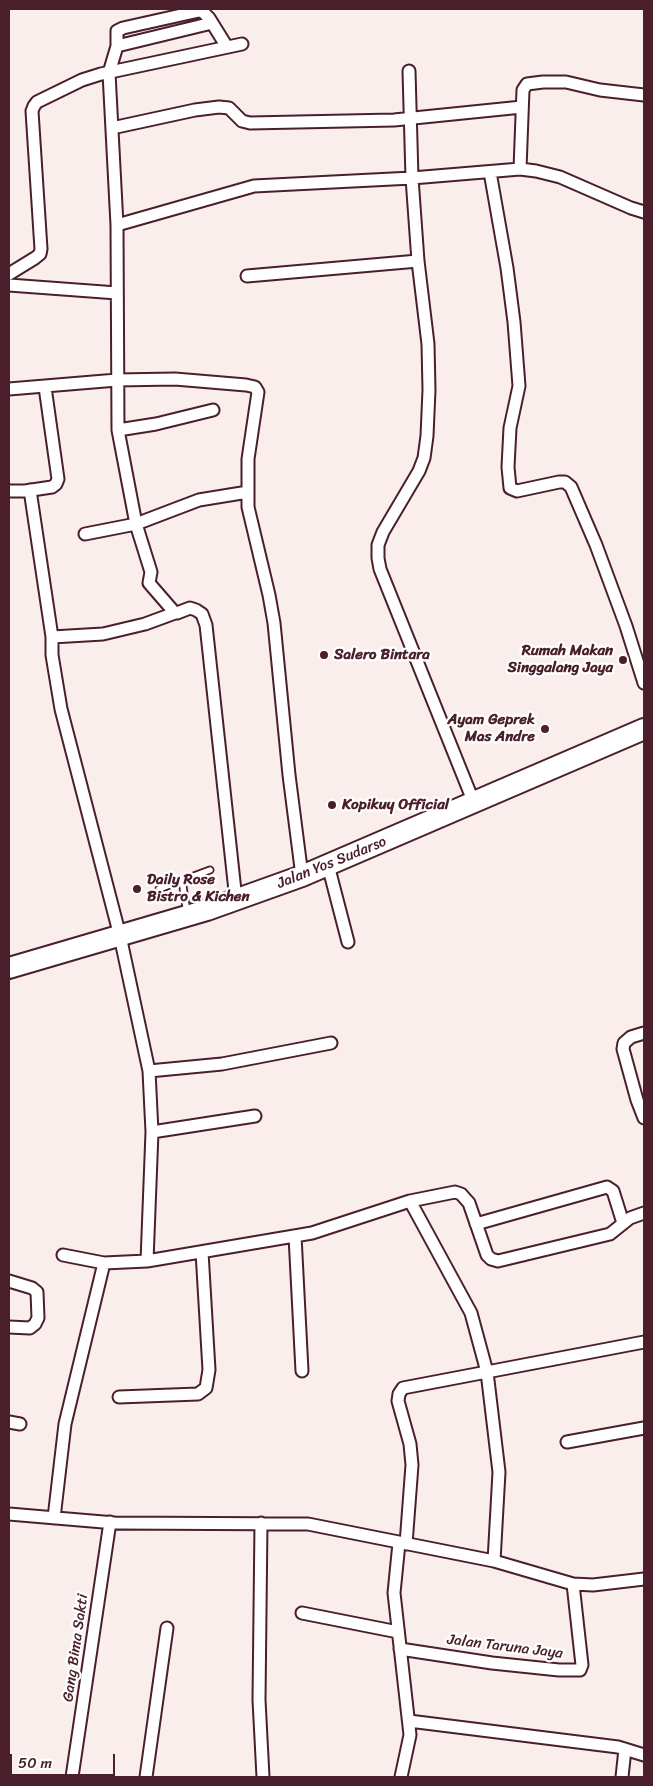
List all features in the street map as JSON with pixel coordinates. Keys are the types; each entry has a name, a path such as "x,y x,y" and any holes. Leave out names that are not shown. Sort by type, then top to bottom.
{"highway":[{"name":"Jalan Yos Sudarso","path":"9,968 188,916 302,876 644,729"}],"street":[{"path":"175,613 148,583 151,572 136,524 118,430 117,225 109,73 117,46 118,32 122,28 199,11 203,12 212,23 227,47"},
{"path":"117,46 212,23"},
{"path":"9,274 36,258 40,254 41,249 32,111 37,102 82,80 242,44"},
{"path":"409,71 412,178 418,261 428,344 429,390 426,448 419,471 383,532 378,545 378,558 380,569 474,803"},
{"path":"520,169 522,107 524,86 527,84 566,82 600,90 644,95"},
{"path":"112,128 219,106 229,108 242,122 250,123 410,118 522,107"},
{"path":"117,225 254,186 412,178 520,169 560,176 644,212"},
{"path":"490,172 508,277 519,386 510,428 508,467 510,488 517,491 559,482 565,482 571,487 596,545 626,626 644,683"},
{"path":"247,276 418,261"},
{"path":"9,285 117,293"},
{"path":"9,389 117,380 175,378 255,387 258,392 248,459 248,507 274,623 289,775 302,876"},
{"path":"9,491 52,486 56,484 58,479 45,387"},
{"path":"118,430 156,424 213,410"},
{"path":"30,490 61,708 120,936 149,1071 152,1132 147,1261"},
{"path":"85,534 136,524 199,500 248,492"},
{"path":"52,637 103,634 145,624 190,608 202,614 206,625 236,900"},
{"path":"328,866 348,942"},
{"path":"644,1033 631,1037 624,1043 623,1049 636,1100 644,1118"},
{"path":"149,1071 222,1064 331,1043"},
{"path":"152,1132 255,1116"},
{"path":"476,1224 607,1187 613,1191 623,1223"},
{"path":"63,1255 104,1263 147,1261 328,1229 410,1201 449,1192 461,1194 469,1203 487,1255 491,1259 498,1260 601,1237 614,1232 630,1218 644,1213"},
{"path":"410,1201 471,1313 487,1372 499,1472 494,1561"},
{"path":"295,1236 302,1371"},
{"path":"119,1397 198,1394 206,1388 209,1370 202,1252"},
{"path":"54,1518 65,1424 104,1263"},
{"path":"9,1281 32,1288 36,1292 38,1318 30,1328 9,1327"},
{"path":"401,1777 409,1742 409,1721 394,1593 412,1465 410,1444 398,1401 399,1394 404,1388 410,1386 644,1342"},
{"path":"567,1442 644,1428"},
{"path":"9,1514 110,1522 314,1524 494,1561 573,1584 593,1585 644,1579"},
{"name":"Gang Bima Sakti","path":"72,1777 110,1522"},
{"path":"261,1523 259,1700 263,1777"},
{"name":"Jalan Taruna Jaya","path":"400,1648 492,1663 559,1670 580,1670 582,1665 573,1584"},
{"path":"302,1613 398,1632"},
{"path":"146,1777 167,1628"},
{"path":"409,1721 625,1749 644,1755"},
{"path":"622,1777 625,1749"}],"lane":[{"path":"159,889 210,870"},
{"path":"182,880 188,916"}],"place":[{"name":"Salero Bintara","path":"324,655"},
{"name":"Rumah Makan Singgalang Jaya","path":"623,660"},
{"name":"Ayam Geprek Mas Andre","path":"545,729"},
{"name":"Kopikuy Official","path":"332,805"},
{"name":"Daily Rose Bistro & Kichen","path":"137,889"}]}
